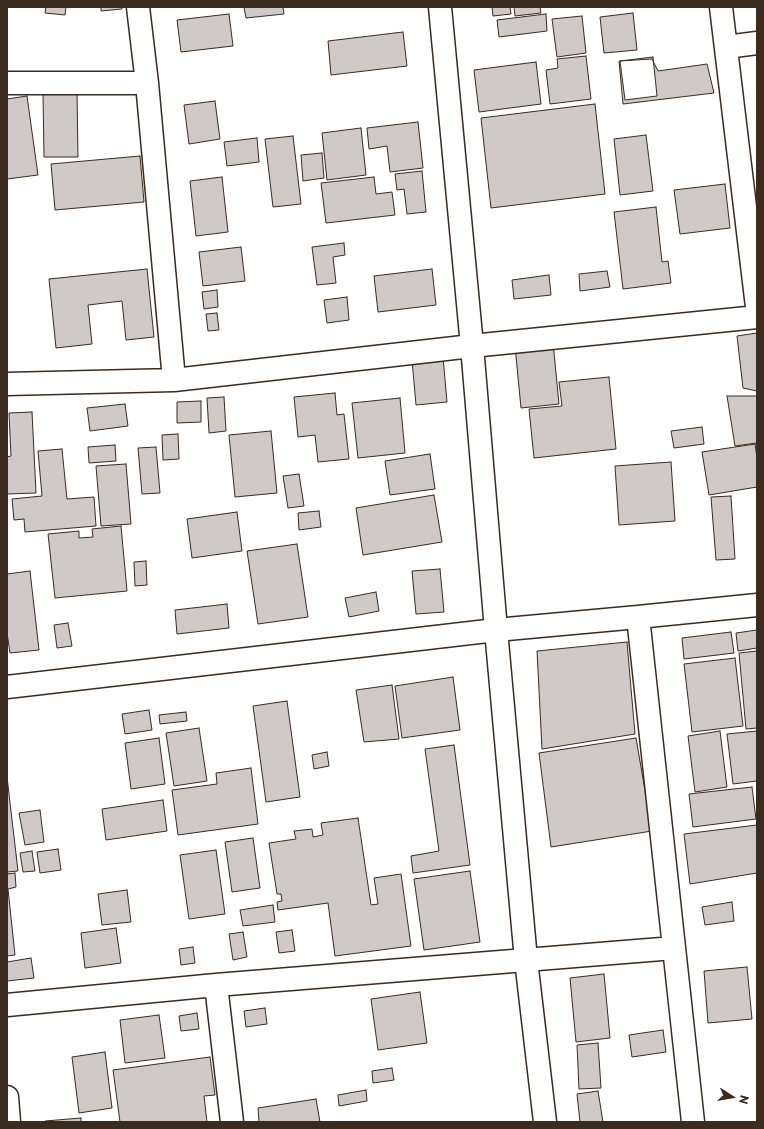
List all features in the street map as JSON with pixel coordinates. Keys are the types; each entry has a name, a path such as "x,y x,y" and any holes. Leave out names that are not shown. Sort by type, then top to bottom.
{"street":[{"path":"138,7 147,83 174,380"},
{"path":"440,7 472,346 526,960 545,1122"},
{"path":"721,7 757,308"},
{"path":"726,48 757,43"},
{"path":"7,84 147,83"},
{"path":"7,384 174,380 472,346 757,317"},
{"path":"7,687 496,630 757,605"},
{"path":"638,617 693,1122"},
{"path":"7,1005 216,985 674,948"},
{"path":"216,985 232,1122"},
{"path":"7,1097 9,1122"}],"building":[{"path":"46,7 66,7 65,15 45,13"},
{"path":"101,7 122,7 122,9 101,11"},
{"path":"244,7 283,7 284,14 246,18"},
{"path":"492,7 510,7 511,14 493,16"},
{"path":"514,7 540,7 541,13 515,16"},
{"path":"633,13 637,50 604,53 600,17"},
{"path":"229,14 233,46 181,52 177,20"},
{"path":"546,14 547,31 499,37 497,20"},
{"path":"582,16 586,53 557,57 552,19"},
{"path":"403,32 407,66 331,75 328,41"},
{"path":"586,56 591,99 550,104 546,70 558,68 557,59"},
{"path":"653,57 657,96 625,100 620,61"},
{"path":"652,59 658,71 707,64 714,93 623,104 619,61"},
{"path":"536,62 541,104 479,112 474,70"},
{"path":"43,93 77,93 78,157 44,157"},
{"path":"27,96 38,175 7,179 7,99"},
{"path":"215,101 220,139 189,144 184,105"},
{"path":"595,104 605,194 491,208 481,118"},
{"path":"418,122 423,168 390,172 387,146 369,149 367,128"},
{"path":"361,128 366,175 327,180 322,133"},
{"path":"646,135 653,191 620,195 614,139"},
{"path":"293,136 301,204 273,207 265,139"},
{"path":"257,138 259,162 227,166 224,142"},
{"path":"322,153 324,178 303,181 301,155"},
{"path":"140,156 144,202 55,210 51,164"},
{"path":"422,171 426,212 407,214 404,189 397,190 395,174"},
{"path":"222,177 228,232 196,236 190,181"},
{"path":"374,177 376,194 392,192 395,215 326,223 321,183"},
{"path":"725,184 730,228 680,234 674,190"},
{"path":"656,207 662,262 668,261 671,283 623,289 614,212"},
{"path":"344,243 345,255 333,257 336,283 317,285 312,247"},
{"path":"241,247 245,281 203,286 199,252"},
{"path":"147,269 154,337 126,340 122,301 88,305 92,344 56,348 49,279"},
{"path":"432,269 436,305 378,312 374,276"},
{"path":"607,271 610,287 580,291 579,274"},
{"path":"549,275 551,295 514,299 512,280"},
{"path":"217,290 218,307 204,309 202,292"},
{"path":"347,297 349,320 327,323 324,300"},
{"path":"217,313 219,330 208,331 206,314"},
{"path":"757,333 757,391 743,388 737,336"},
{"path":"553,342 559,404 521,408 515,346"},
{"path":"443,357 447,402 416,405 412,360"},
{"path":"609,377 616,449 534,458 529,409 562,406 559,382"},
{"path":"335,393 337,415 344,414 349,459 318,462 315,435 298,437 294,397"},
{"path":"727,396 757,396 757,443 735,446"},
{"path":"224,397 226,431 209,433 207,398"},
{"path":"400,398 405,453 358,458 352,403"},
{"path":"201,401 201,422 177,423 177,402"},
{"path":"125,404 128,426 90,431 87,408"},
{"path":"32,412 36,493 7,494 7,457 11,456 9,413"},
{"path":"702,427 704,444 674,448 671,431"},
{"path":"271,431 277,493 235,497 229,435"},
{"path":"178,434 179,459 163,460 162,435"},
{"path":"755,444 757,458 757,487 709,495 702,452"},
{"path":"115,445 116,461 89,463 88,447"},
{"path":"156,447 160,493 142,494 138,448"},
{"path":"62,449 67,499 94,497 96,526 25,532 24,519 14,520 12,499 42,496 38,451"},
{"path":"430,454 435,489 390,495 385,461"},
{"path":"671,462 675,521 619,525 615,466"},
{"path":"126,464 131,524 101,526 96,466"},
{"path":"299,474 304,506 288,508 283,476"},
{"path":"434,495 442,542 363,555 356,508"},
{"path":"731,496 735,559 716,560 711,497"},
{"path":"319,511 321,527 299,530 298,513"},
{"path":"237,512 242,551 192,558 187,519"},
{"path":"121,526 127,591 55,598 48,534 79,531 79,538 93,537 92,529"},
{"path":"297,544 308,617 258,624 247,551"},
{"path":"146,561 147,585 135,586 134,562"},
{"path":"440,569 444,612 416,614 412,571"},
{"path":"30,571 39,650 10,653 7,633 7,574"},
{"path":"376,592 379,611 349,617 345,598"},
{"path":"227,604 229,628 177,634 175,610"},
{"path":"68,623 72,646 57,648 54,625"},
{"path":"757,630 757,648 738,651 736,633"},
{"path":"731,632 734,653 684,659 682,638"},
{"path":"627,642 635,734 542,749 537,651"},
{"path":"757,651 757,728 746,729 739,653"},
{"path":"735,658 743,726 692,732 684,664"},
{"path":"453,677 460,730 402,738 395,686"},
{"path":"392,685 399,739 364,742 356,690"},
{"path":"287,701 300,797 266,802 253,706"},
{"path":"149,710 152,730 125,734 122,714"},
{"path":"186,712 187,721 160,724 159,715"},
{"path":"199,728 207,781 174,786 166,733"},
{"path":"720,731 727,787 695,792 688,736"},
{"path":"757,731 757,781 733,784 727,734"},
{"path":"159,738 165,784 131,789 125,743"},
{"path":"636,738 652,831 551,847 539,753"},
{"path":"454,745 470,865 413,873 411,856 439,851 425,749"},
{"path":"327,752 329,766 314,769 312,755"},
{"path":"251,768 258,824 178,835 172,790 217,784 216,773"},
{"path":"7,777 18,871 7,872"},
{"path":"752,787 756,819 693,827 689,794"},
{"path":"163,800 167,831 106,840 102,809"},
{"path":"40,810 44,842 25,845 19,813"},
{"path":"358,818 371,905 378,904 374,878 401,874 411,946 335,956 328,903 278,910 277,902 282,901 281,894 277,894 269,843 296,839 294,831 312,829 313,837 323,835 321,823"},
{"path":"757,825 757,873 690,884 684,834"},
{"path":"253,838 260,888 232,892 225,842"},
{"path":"58,849 61,870 40,873 37,852"},
{"path":"216,850 225,914 189,919 180,855"},
{"path":"32,851 35,871 23,872 20,853"},
{"path":"470,871 480,942 424,950 414,879"},
{"path":"15,873 16,887 8,889 15,955 7,956 7,874"},
{"path":"127,890 131,922 102,925 98,894"},
{"path":"732,902 734,921 705,925 702,907"},
{"path":"273,905 275,922 243,926 240,910"},
{"path":"116,928 121,963 85,968 81,933"},
{"path":"292,930 295,951 279,953 276,932"},
{"path":"243,932 247,957 233,960 229,934"},
{"path":"193,947 195,963 181,965 179,949"},
{"path":"31,958 34,978 7,981 7,962"},
{"path":"747,967 752,1019 708,1023 704,971"},
{"path":"604,974 610,1038 576,1042 570,978"},
{"path":"420,992 427,1043 378,1050 371,999"},
{"path":"265,1008 267,1024 246,1027 244,1011"},
{"path":"197,1013 199,1029 181,1031 179,1016"},
{"path":"159,1015 165,1058 125,1063 120,1020"},
{"path":"663,1030 666,1052 632,1057 629,1035"},
{"path":"598,1043 601,1088 579,1089 577,1045"},
{"path":"105,1052 112,1108 79,1113 72,1057"},
{"path":"210,1057 215,1095 204,1096 207,1122 120,1122 113,1070"},
{"path":"392,1068 394,1080 373,1083 372,1071"},
{"path":"366,1090 367,1101 339,1106 338,1095"},
{"path":"598,1091 603,1122 580,1122 577,1094"},
{"path":"316,1099 320,1122 259,1122 258,1108"},
{"path":"81,1118 81,1122 45,1122 45,1121"}]}
